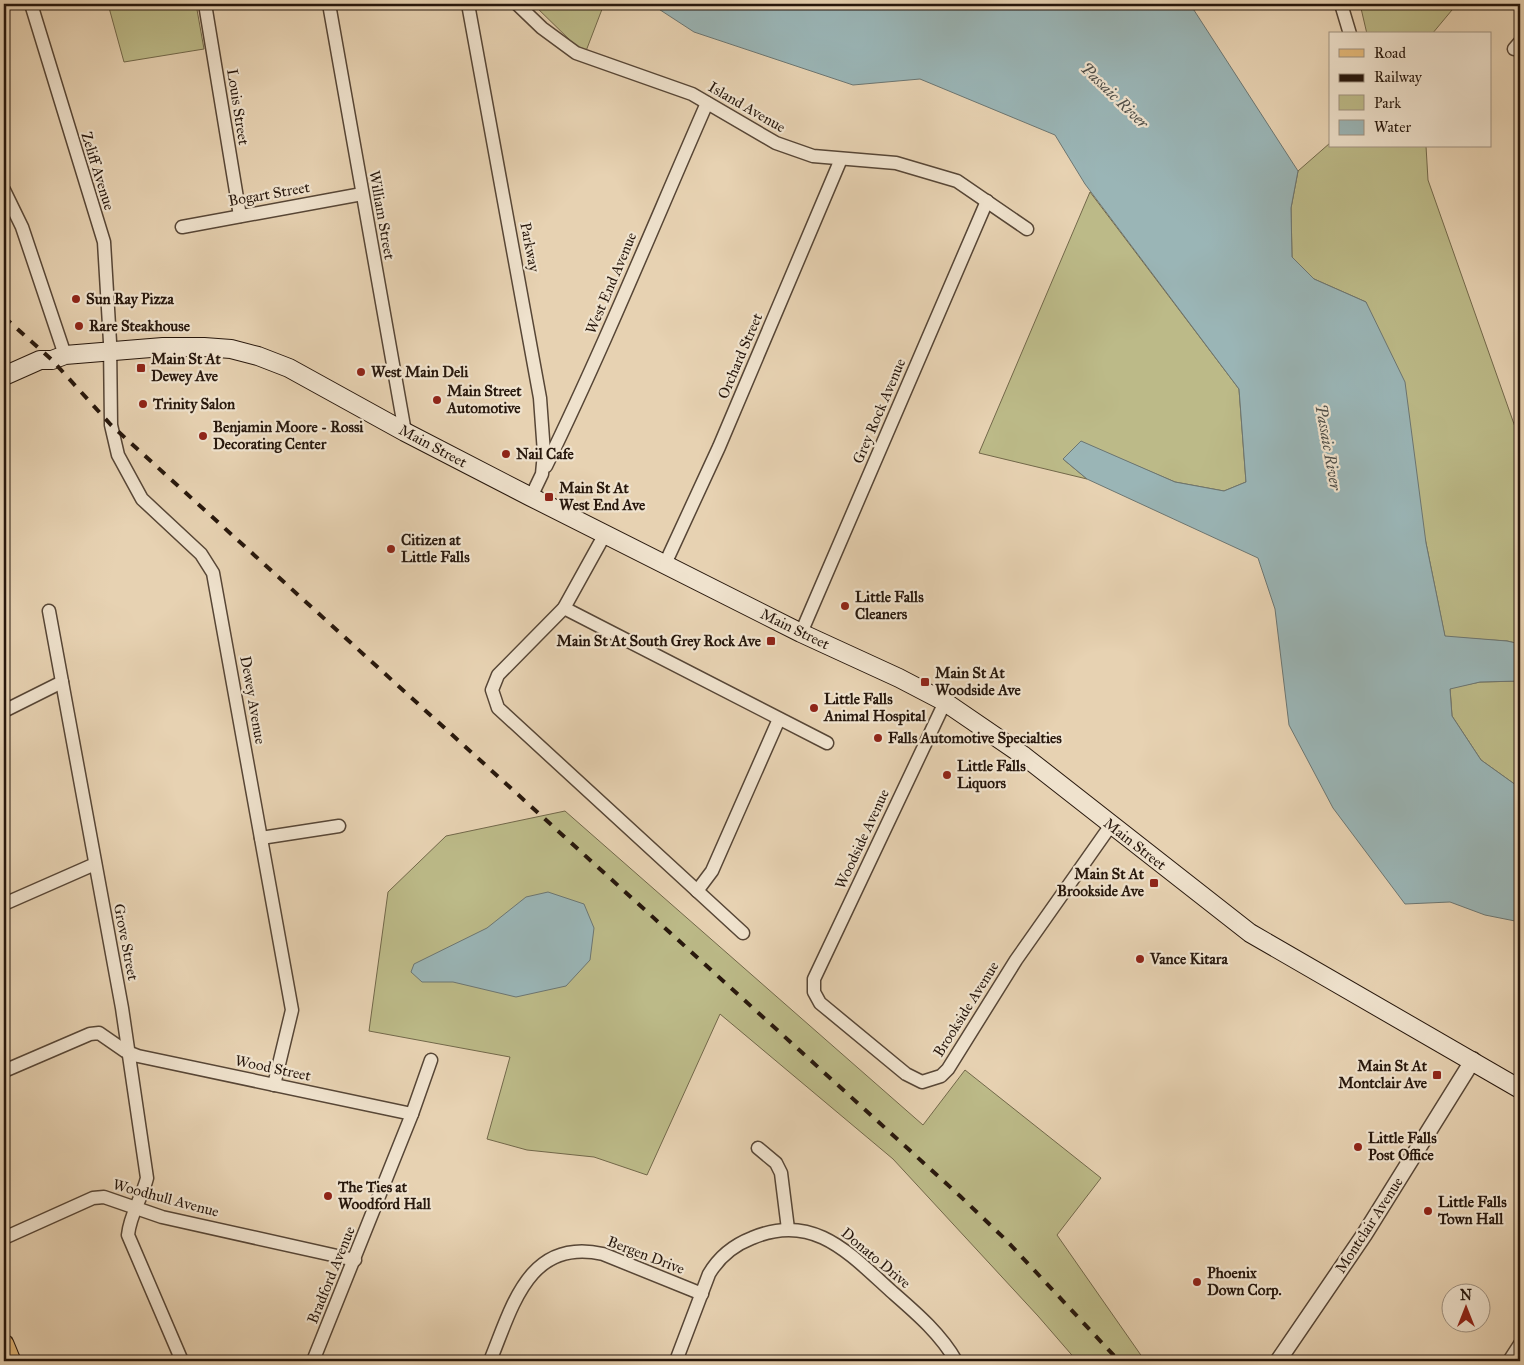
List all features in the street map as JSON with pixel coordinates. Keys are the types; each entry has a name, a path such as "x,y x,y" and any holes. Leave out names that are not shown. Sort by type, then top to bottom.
{"main road":[{"name":"Main Street","path":"4,376 40,360 52,360 64,355 163,347 231,349 258,356 289,368 405,432 531,497 801,633 900,678 945,702 1024,756 1269,946 1473,1060 1520,1089"},
{"path":"4,1344 11,1361"}],"street":[{"name":"Zeliff Avenue","path":"31,4 104,242 110,352"},
{"name":"Louis Street","path":"205,4 240,216"},
{"name":"William Street","path":"329,4 405,432"},
{"name":"Parkway","path":"468,4 540,398 544,453 542,474 531,497"},
{"name":"Island Avenue","path":"518,4 542,28 576,53 692,94 776,143 814,156 841,160 871,160 916,167 957,181 1027,229"},
{"path":"1341,4 1349,32"},
{"name":"West End Avenue","path":"542,474 585,386 627,284 707,103"},
{"name":"Orchard Street","path":"665,564 719,447 841,160"},
{"path":"4,190 22,227 64,355"},
{"name":"Bogart Street","path":"182,227 362,194"},
{"name":"Grey Rock Avenue","path":"801,633 986,200"},
{"name":"Dewey Avenue","path":"110,352 111,424 118,455 142,499 201,554 213,573 292,1010 274,1085"},
{"path":"605,534 564,608 498,675 492,690 498,708 743,933"},
{"path":"564,608 827,743"},
{"name":"Grove Street","path":"49,612 128,1052 147,1178 129,1221 128,1235 131,1246 182,1361"},
{"path":"4,710 62,682"},
{"name":"Woodside Avenue","path":"814,992 816,973 945,702"},
{"path":"697,891 712,871 779,718"},
{"name":"Brookside Avenue","path":"814,992 825,1007 906,1074 922,1082 941,1076 955,1059 1016,960 1111,825"},
{"path":"261,838 339,826"},
{"path":"4,904 95,864"},
{"path":"4,1071 90,1034 99,1033 128,1052"},
{"name":"Wood Street","path":"128,1052 412,1114"},
{"name":"Bradford Avenue","path":"314,1361 412,1114 431,1060"},
{"name":"Montclair Avenue","path":"1278,1361 1364,1235 1473,1060"},
{"path":"758,1148 776,1163 781,1173 788,1229"},
{"name":"Woodhull Avenue","path":"4,1238 93,1198 104,1197 162,1217 355,1260"},
{"name":"Donato Drive","path":"676,1361 715,1264 733,1248 759,1234 777,1229 788,1229 810,1232 836,1243 926,1322 956,1361"},
{"name":"Bergen Drive","path":"490,1361 525,1280 540,1265 561,1255 590,1251 603,1254 702,1294"},
{"path":"1509,1361 1520,1344"}],"green space":[{"path":"108,4 196,4 204,49 124,62"},
{"path":"533,4 604,4 586,51 574,44"},
{"path":"1360,4 1457,4 1434,32 1367,32"},
{"path":"1329,144 1329,148 1426,148 1428,180 1520,441 1520,644 1507,641 1445,637 1426,543 1366,302 1314,279 1292,257 1291,208 1298,171"},
{"path":"1090,192 1239,389 1246,482 1224,491 1175,482 1081,442 1063,459 1087,479 979,453"},
{"path":"1520,681 1520,788 1481,760 1452,716 1450,688 1480,682"},
{"path":"565,811 923,1125 965,1070 1101,1178 1057,1235 1145,1361 1077,1361 893,1159 720,1014 647,1175 594,1157 527,1150 487,1139 510,1057 369,1031 388,892 446,836"}],"water":[{"name":"Passaic River","path":"651,4 1190,4 1298,171 1291,208 1292,257 1314,279 1366,302 1405,382 1426,543 1445,636 1507,641 1520,644 1520,681 1480,682 1450,689 1452,716 1481,760 1520,788 1520,922 1485,915 1450,902 1405,904 1333,808 1289,725 1275,609 1258,558 1087,479 1063,459 1081,441 1175,482 1224,491 1246,482 1239,389 1085,184 1055,135 920,79 853,85 694,32"},
{"path":"548,892 584,904 594,928 590,960 566,986 516,997 453,982 422,982 411,972 414,964 487,928 526,897"}],"railway":[{"path":"4,317 52,360 111,425 960,1196 1006,1240 1119,1361"}],"place":[{"name":"Sun Ray Pizza","path":"76,299"},
{"name":"Rare Steakhouse","path":"79,326"},
{"name":"Main St At Dewey Ave","path":"141,368"},
{"name":"West Main Deli","path":"361,372"},
{"name":"Main Street Automotive","path":"437,400"},
{"name":"Trinity Salon","path":"143,404"},
{"name":"Benjamin Moore - Rossi Decorating Center","path":"203,436"},
{"name":"Nail Cafe","path":"506,454"},
{"name":"Main St At West End Ave","path":"549,497"},
{"name":"Citizen at Little Falls","path":"391,549"},
{"name":"Little Falls Cleaners","path":"845,606"},
{"name":"Main St At South Grey Rock Ave","path":"771,641"},
{"name":"Main St At Woodside Ave","path":"925,682"},
{"name":"Little Falls Animal Hospital","path":"814,708"},
{"name":"Falls Automotive Specialties","path":"878,738"},
{"name":"Little Falls Liquors","path":"947,775"},
{"name":"Main St At Brookside Ave","path":"1154,883"},
{"name":"Vance Kitara","path":"1140,959"},
{"name":"Main St At Montclair Ave","path":"1437,1075"},
{"name":"Little Falls Post Office","path":"1358,1147"},
{"name":"The Ties at Woodford Hall","path":"328,1196"},
{"name":"Little Falls Town Hall","path":"1428,1211"},
{"name":"Phoenix Down Corp.","path":"1197,1282"}]}
